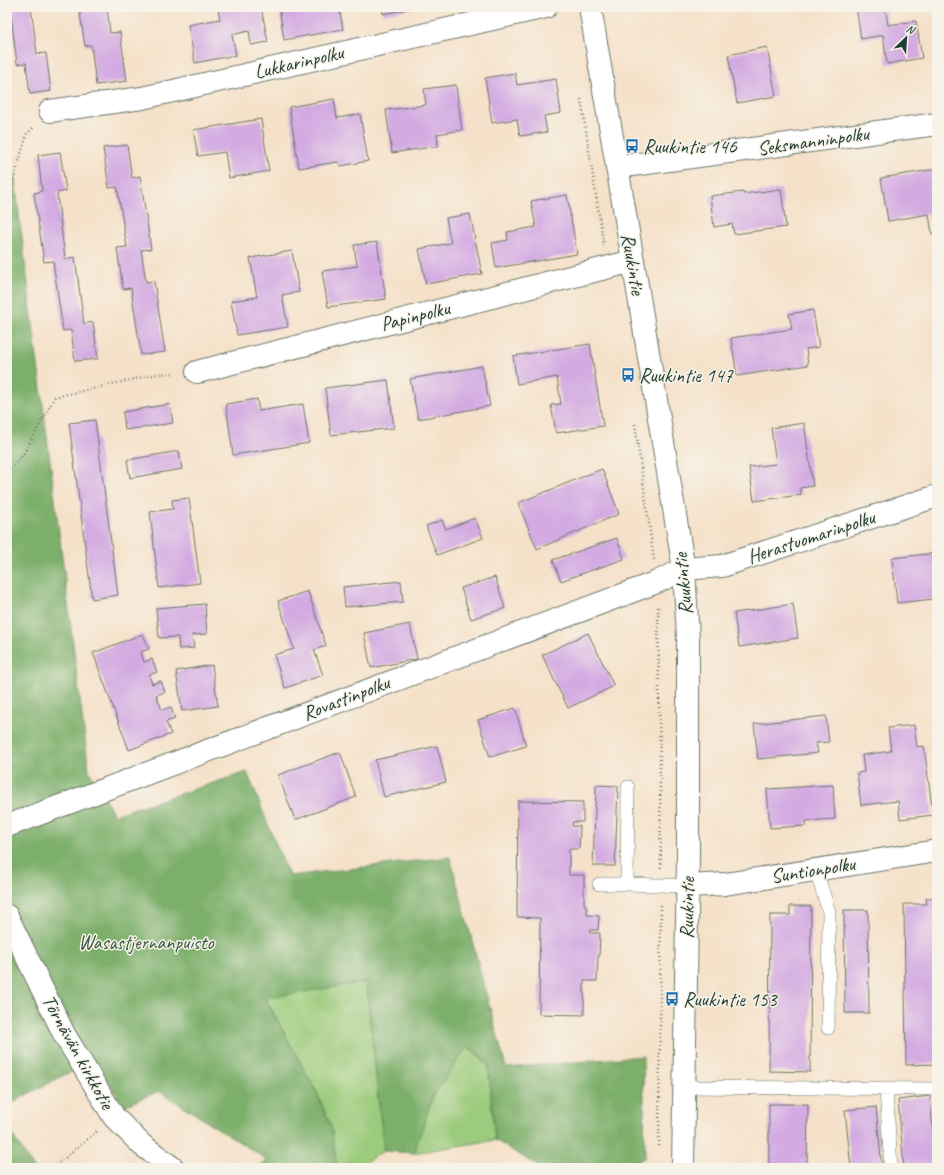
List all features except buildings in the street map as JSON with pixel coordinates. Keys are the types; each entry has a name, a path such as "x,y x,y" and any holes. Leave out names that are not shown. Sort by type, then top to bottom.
{"street":[{"name":"Lukkarinpolku","path":"50,111 142,98 546,7"},
{"name":"Ruukintie","path":"590,7 684,569 688,638 688,886 683,1168"},
{"name":"Seksmanninpolku","path":"617,167 937,124"},
{"name":"Papinpolku","path":"197,372 633,261"},
{"name":"Herastuomarinpolku","path":"684,569 722,566 937,496"},
{"name":"Rovastinpolku","path":"7,826 657,582 684,569"},
{"name":"Suntionpolku","path":"688,886 725,884 937,851"},
{"name":"Törnävän kirkkotie","path":"7,916 64,1034 114,1117 142,1145 174,1168"}],"lane":[{"path":"627,884 628,787"},
{"path":"816,870 829,912 828,1028"},
{"path":"599,884 688,886"},
{"path":"684,1087 937,1090"},
{"path":"886,1089 891,1168"}],"path":[{"path":"7,195 10,191 27,134 50,111"},
{"path":"7,471 23,455 55,397 157,374 197,372"},
{"path":"7,1100 11,1103"},
{"path":"53,1168 114,1117"}],"green space":[{"name":"Wasastjernanpuisto","path":"7,118 89,771 114,815 247,772 289,876 450,857 506,1068 643,1056 645,1157 629,1168 541,1168 495,1140 488,1064 468,1046 433,1096 414,1153 384,1151 366,982 265,998 316,1091 331,1126 337,1168 260,1168 266,1159 159,1091 124,1106 95,1063 66,1074 11,1103 7,1127"},
{"path":"366,982 384,1151 355,1168 337,1168 331,1126 316,1091 265,997"},
{"path":"467,1046 488,1064 495,1140 414,1153 433,1096"},
{"path":"7,1127 34,1168 7,1168"}],"place":[{"name":"Ruukintie 146","path":"632,146"},
{"name":"Ruukintie 147","path":"628,375"},
{"name":"Ruukintie 153","path":"672,999"}]}
